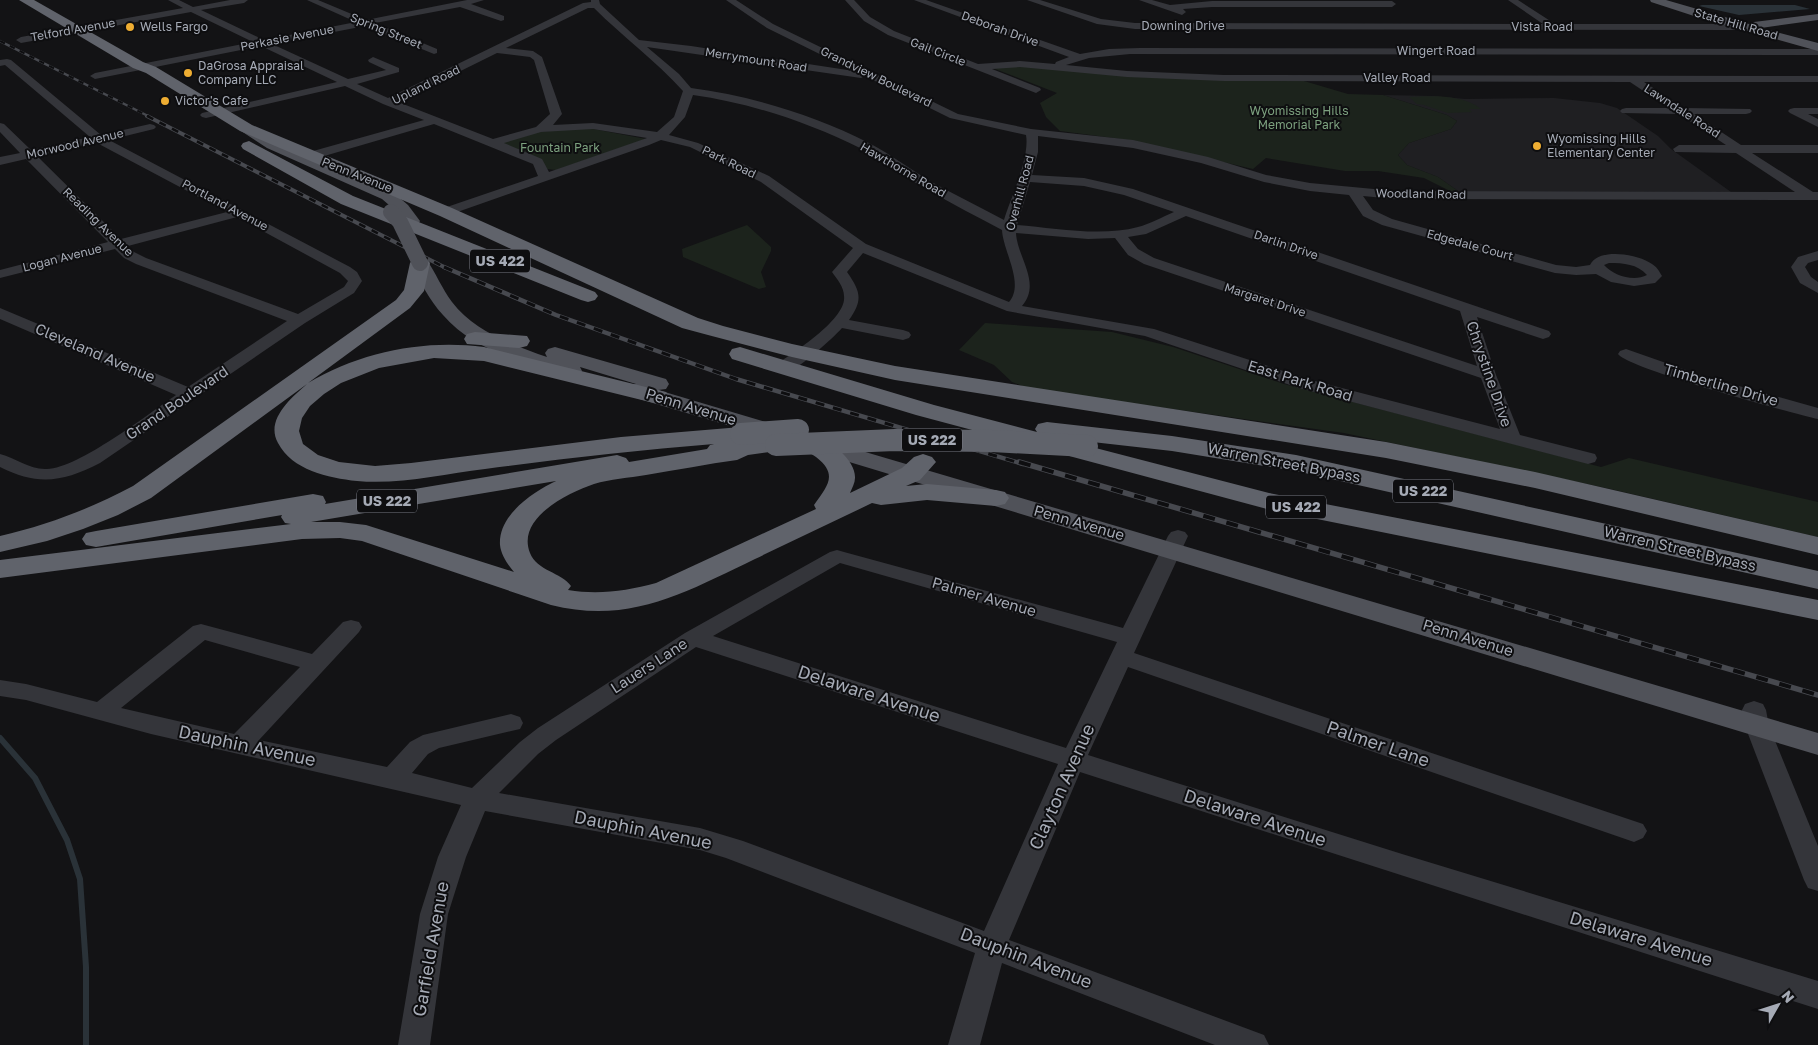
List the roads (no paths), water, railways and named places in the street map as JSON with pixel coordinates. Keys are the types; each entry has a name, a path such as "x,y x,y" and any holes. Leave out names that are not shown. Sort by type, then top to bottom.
{"highway":[{"name":"Penn Avenue","path":"25,0 142,67 143,71 237,129 310,156 446,212 690,323 793,360"},
{"name":"Penn Avenue","path":"237,129 251,147 334,194 712,345 793,360"},
{"path":"446,212 434,218 434,222 570,289"},
{"path":"0,544 35,537 68,526 130,499 282,392 402,304 414,291 429,267"},
{"path":"282,392 324,367 348,357 382,347 437,339 519,341"},
{"path":"658,397 484,354 449,351 426,352 374,363 330,381 308,395 294,409 288,420 286,433 291,445 312,462 335,470 373,473 612,446 741,434"},
{"name":"US 422","path":"793,360 895,372 1386,450 1536,480 1818,546"},
{"name":"US 422","path":"793,360 925,410 1267,501 1818,610"},
{"name":"Warren Street Bypass","path":"741,434 847,427 1024,427 1150,439 1214,448 1296,463 1818,580"},
{"name":"US 222","path":"0,555 556,461 741,434"},
{"name":"Warren Street Bypass","path":"776,445 895,440 953,440 1087,446 1170,455 1291,474 1818,594"},
{"path":"813,444 834,459 843,474 843,483 839,492 841,503"},
{"path":"776,445 603,474 570,484 540,501 523,519 514,539 516,552 530,571 554,586 598,594 632,591 660,583 841,503 927,492 996,498"},
{"name":"US 222","path":"0,568 614,463 692,452 776,445"},
{"path":"0,568 302,531 340,530 366,533 562,598 606,602 634,599 666,590 912,469"}],"main road":[{"name":"State Hill Road","path":"1655,0 1818,46"},
{"name":"State Hill Road","path":"1662,0 1747,26"},
{"path":"1747,26 1818,17"},
{"name":"Penn Avenue","path":"237,129 357,190 391,212 400,222 429,267 469,312 486,324 519,341 996,498 1174,543"},
{"name":"Penn Avenue","path":"237,129 388,196 402,208 412,221 429,267 436,295 452,314 489,340 529,358 813,444 912,469 1174,543 1756,718 1818,744"},
{"name":"Penn Avenue","path":"1756,718 1818,729"}],"street":[{"path":"172,0 387,102"},
{"name":"Telford Avenue","path":"21,40 244,0"},
{"name":"Spring Street","path":"311,0 434,50"},
{"path":"450,0 501,18"},
{"name":"Perkasie Avenue","path":"95,76 480,0"},
{"name":"Grandview Boulevard","path":"730,0 770,26 954,116 1031,132"},
{"name":"Gail Circle","path":"849,0 867,19 885,30 1036,90"},
{"name":"Deborah Drive","path":"918,0 1081,58"},
{"name":"Downing Drive","path":"1031,0 1109,24 1135,26 1339,27"},
{"path":"1143,0 1194,16 1209,26"},
{"name":"Lawndale Road","path":"1512,0 1814,196"},
{"path":"446,212 630,149 660,136 679,120 685,107 688,91 675,76 620,29 596,2"},
{"name":"Upland Road","path":"387,102 397,99 596,2"},
{"path":"1170,8 1221,3 1392,4"},
{"path":"1312,23 1339,27 1390,78"},
{"name":"Vista Road","path":"1339,27 1747,26"},
{"name":"Merrymount Road","path":"637,43 699,50 836,73 874,77"},
{"path":"495,50 537,56 556,114 540,129"},
{"name":"Wingert Road","path":"1056,66 1081,58 1122,51 1818,52"},
{"path":"213,113 347,83 395,70 372,60"},
{"name":"Portland Avenue","path":"0,63 7,62 99,139 240,213 352,275 355,281 349,290 299,320"},
{"name":"Valley Road","path":"976,67 1007,64 1056,66 1103,72 1188,77 1818,79"},
{"name":"Hawthorne Road","path":"688,91 725,96 760,104 821,126 865,146 939,191 1009,228 1088,234 1119,234"},
{"name":"Upland Road","path":"387,102 538,162 545,178"},
{"path":"1626,111 1746,110"},
{"path":"555,111 571,120 594,126"},
{"path":"1818,111 1794,111 1818,124"},
{"path":"310,156 433,121"},
{"name":"Reading Avenue","path":"0,126 129,255 299,320"},
{"name":"Park Road","path":"493,143 540,129 594,126 660,136 694,145 734,162 765,180 861,247 1012,308"},
{"name":"Morwood Avenue","path":"0,161 150,128"},
{"name":"Overhill Road","path":"1012,308 1018,303 1024,289 1022,277 1008,243 1009,228 1034,142 1031,132"},
{"name":"Woodland Road","path":"1031,132 1118,141 1204,160 1276,181 1354,192 1395,195 1814,196"},
{"path":"630,149 656,145 694,145"},
{"path":"1680,149 1818,149"},
{"name":"Darlin Drive","path":"1024,178 1101,185 1187,211 1543,334"},
{"name":"Edgedale Court","path":"1354,192 1368,213 1395,225 1555,269 1598,269"},
{"path":"1119,234 1141,231 1187,211"},
{"name":"Logan Avenue","path":"0,274 240,213"},
{"name":"Margaret Drive","path":"1119,234 1132,252 1149,261 1488,375"},
{"path":"793,360 838,323 846,314 852,299 850,289 839,272 861,247"},
{"path":"1818,255 1803,260 1798,267 1805,280 1818,289"},
{"name":"East Park Road","path":"1012,308 1148,332 1305,384 1588,458"},
{"name":"Chrystine Drive","path":"1467,309 1488,375 1512,438"},
{"name":"Cleveland Avenue","path":"0,313 189,394"},
{"name":"Grand Boulevard","path":"0,460 32,474 50,476 78,468 299,320"},
{"path":"838,323 903,335"},
{"name":"Timberline Drive","path":"1626,354 1671,372 1818,414"},
{"name":"Clayton Avenue","path":"964,1045 992,945 1073,759 1174,543"},
{"name":"Palmer Avenue","path":"838,556 1126,648"},
{"name":"Lauers Lane","path":"478,799 529,748 552,730 693,638 838,556"},
{"path":"240,744 351,627"},
{"path":"101,712 201,631 315,663"},
{"name":"Delaware Avenue","path":"693,638 1818,995"},
{"name":"Palmer Lane","path":"1126,648 1634,831"},
{"name":"Dauphin Avenue","path":"5,689 151,726 393,778 478,799 700,839 734,848 1253,1045"},
{"path":"1756,718 1818,880"},
{"path":"393,778 419,748 432,741 511,723"},
{"name":"Garfield Avenue","path":"414,1045 440,891 452,857 478,799"}],"waterway":[{"path":"0,738 35,778 67,840 80,879 86,967 86,1045"}],"railway":[{"path":"0,41 150,117"},
{"path":"147,116 444,267"},
{"path":"444,267 556,315 736,379 1023,464"},
{"path":"1019,462 1818,695"}],"place":[{"name":"Wells Fargo","path":"130,27"},
{"name":"DaGrosa Appraisal Company LLC","path":"188,73"},
{"name":"Victor's Cafe","path":"165,101"},
{"name":"Wyomissing Hills Elementary Center","path":"1537,146"}],"park label":[{"name":"Wyomissing Hills Memorial Park","path":"1299,118"},
{"name":"Fountain Park","path":"560,148"}]}
